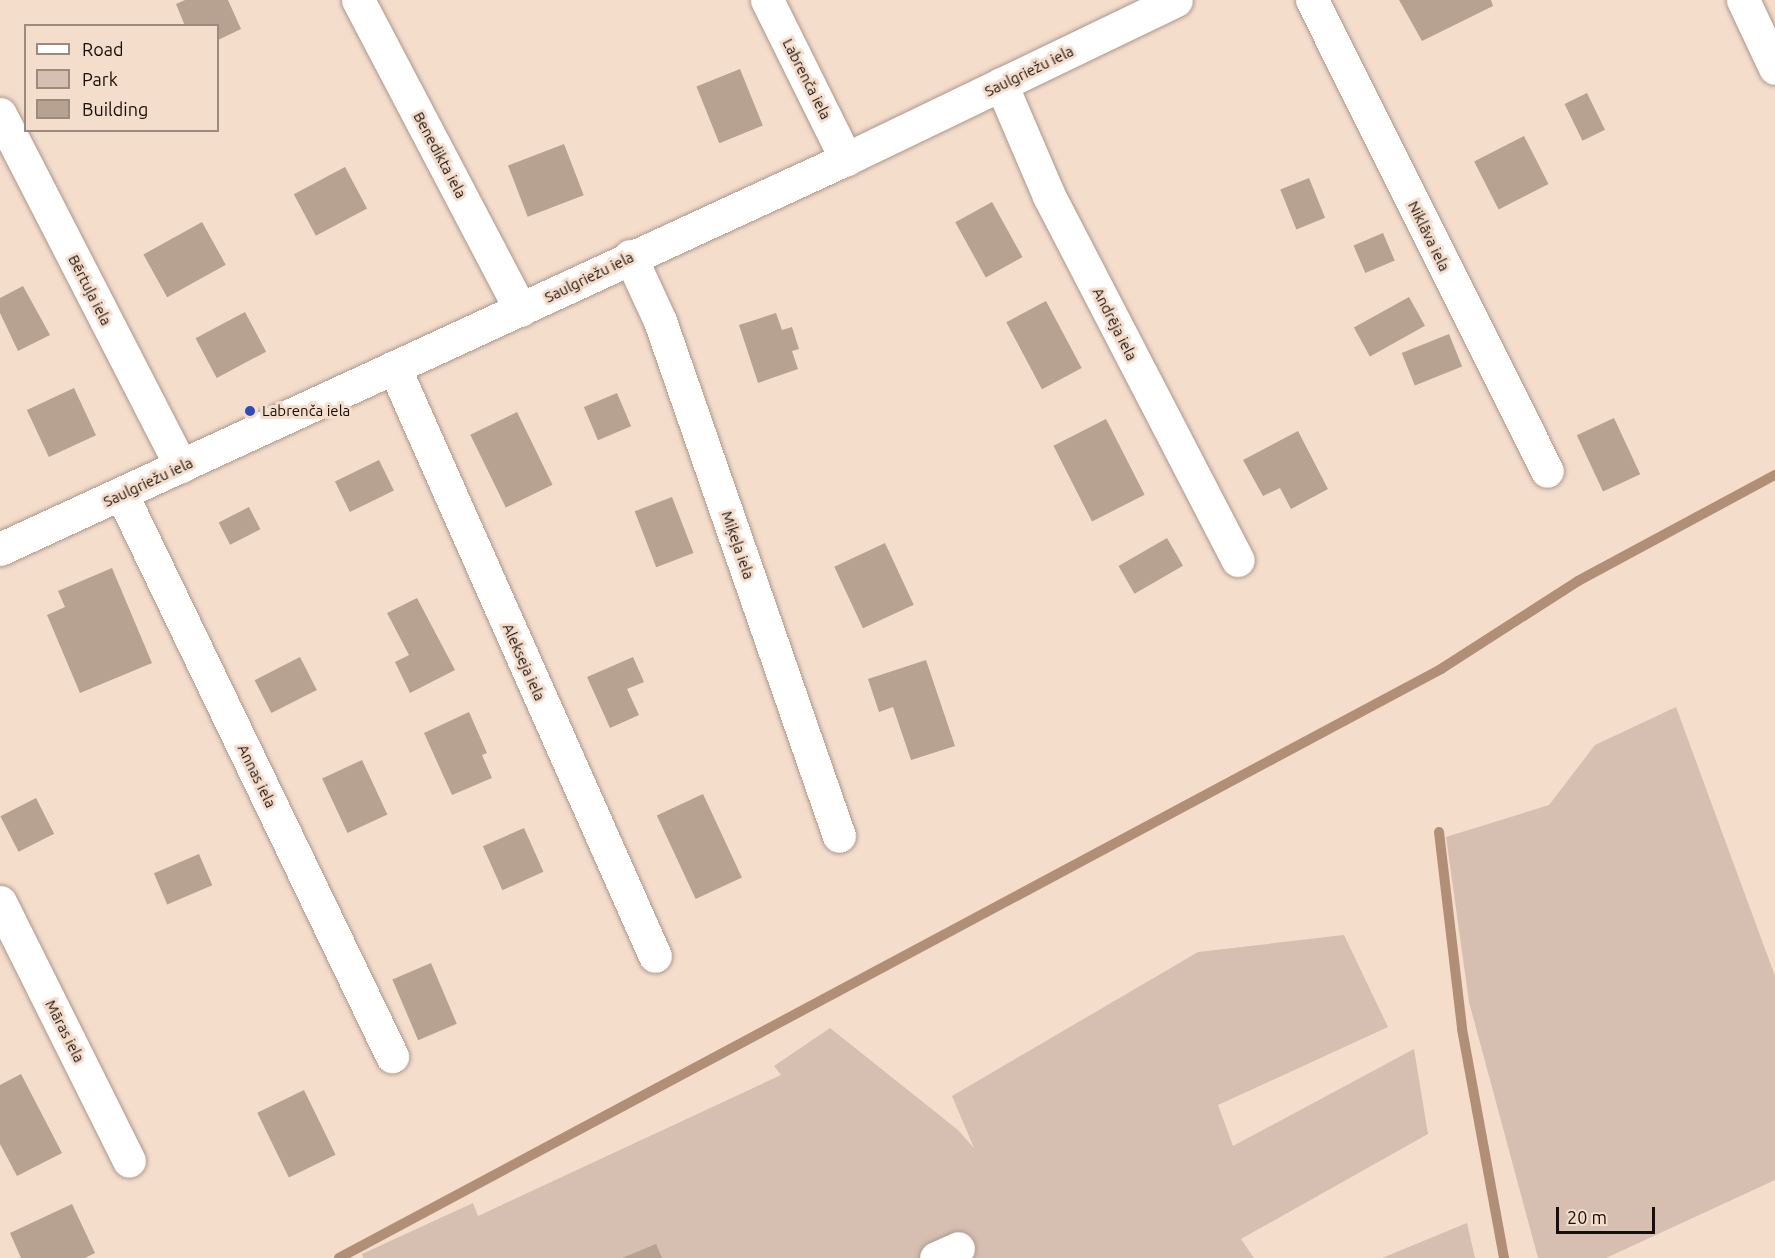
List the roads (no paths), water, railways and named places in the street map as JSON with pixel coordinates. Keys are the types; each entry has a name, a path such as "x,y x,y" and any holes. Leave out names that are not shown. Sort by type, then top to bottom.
{"street":[{"name":"Benedikta iela","path":"358,0 521,310"},
{"name":"Labrenča iela","path":"767,0 846,159"},
{"name":"Saulgriežu iela","path":"0,549 521,310 630,256 846,159 1176,0"},
{"name":"Niklāva iela","path":"1312,0 1547,471"},
{"path":"1743,0 1775,68"},
{"name":"Andrēja iela","path":"1001,84 1049,196 1238,560"},
{"name":"Bērtuļa iela","path":"0,114 181,466"},
{"name":"Miķeļa iela","path":"630,256 660,321 839,836"},
{"name":"Alekseja iela","path":"394,367 655,956"},
{"name":"Annas iela","path":"122,495 392,1056"},
{"name":"Māras iela","path":"0,902 129,1161"}],"waterway":[{"path":"339,1258 1441,669 1578,581 1775,475"},
{"path":"1439,832 1462,1029 1504,1258"}],"place":[{"name":"Labrenča iela","path":"250,411"}]}
